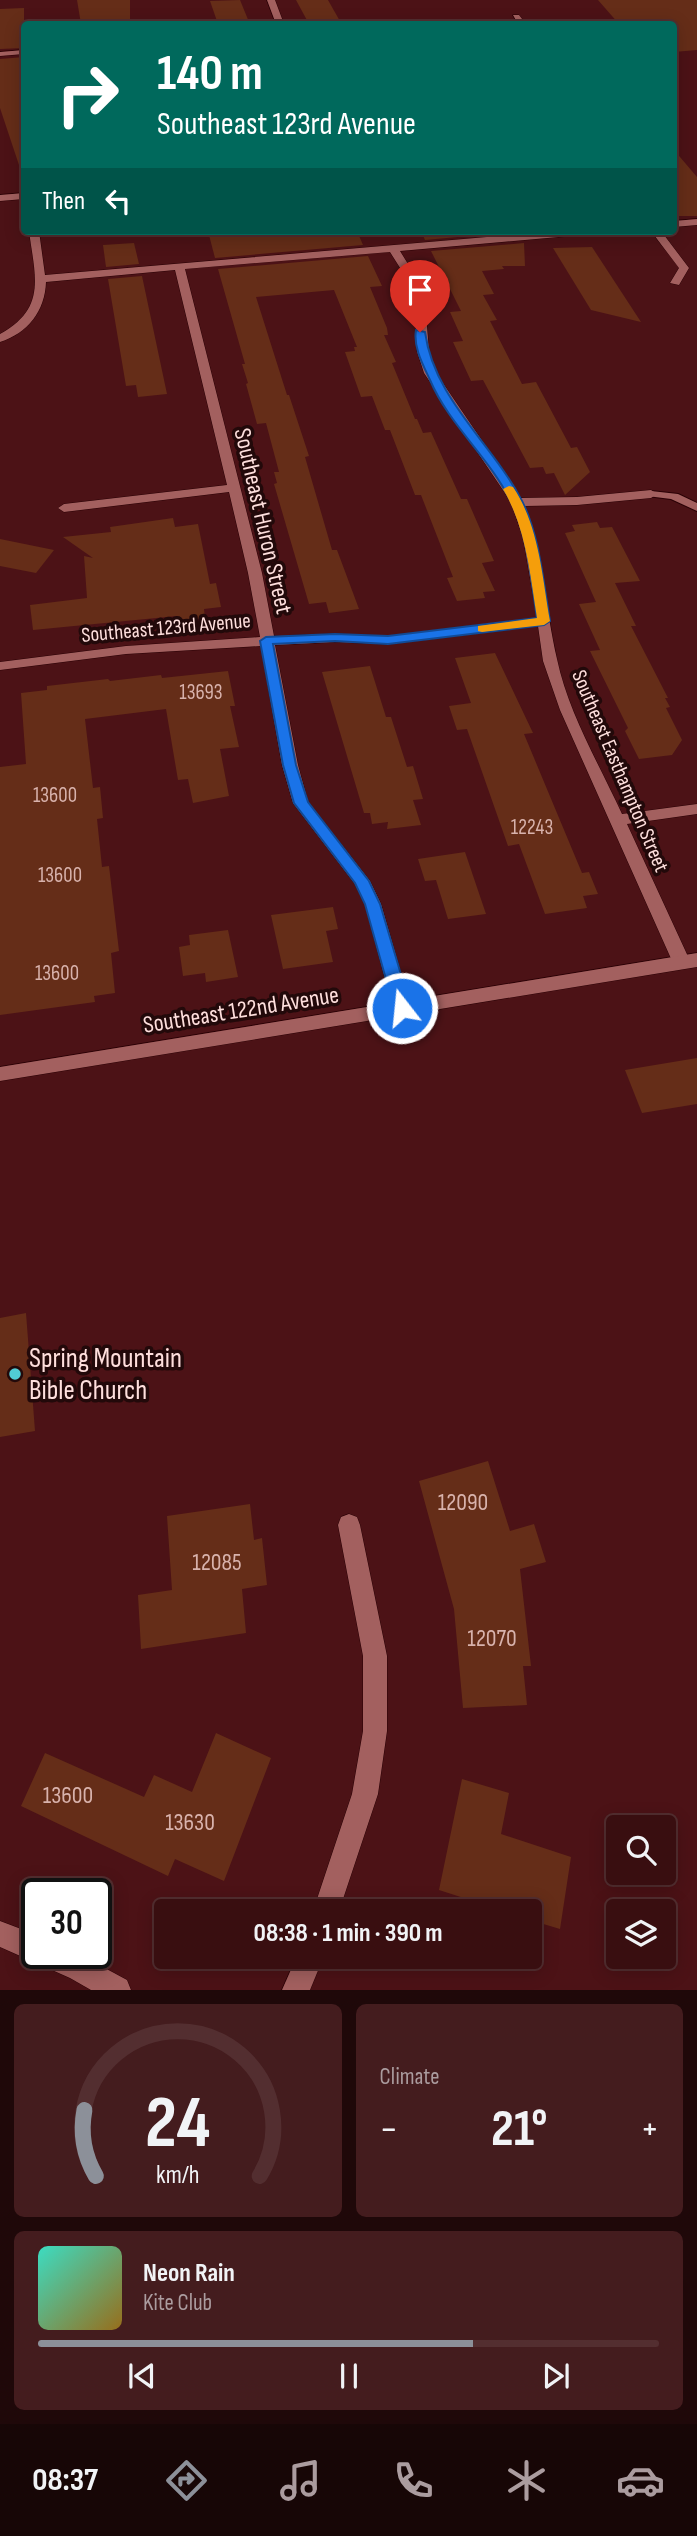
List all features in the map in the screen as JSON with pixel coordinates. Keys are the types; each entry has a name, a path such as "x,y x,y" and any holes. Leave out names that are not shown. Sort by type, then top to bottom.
{"street":[{"path":"271,0 279,21"},
{"path":"516,17 519,21"},
{"path":"0,54 21,52"},
{"path":"0,198 21,196"},
{"path":"677,224 697,222"},
{"path":"0,339 17,331 35,314 42,299 34,235"},
{"path":"39,279 550,235"},
{"path":"659,235 684,268 675,283"},
{"name":"Southeast Easthampton Street","path":"394,250 419,290 423,351 430,373 517,502 535,561 550,661 567,710 616,820 689,962"},
{"name":"Southeast Huron Street","path":"180,268 256,573 289,765 301,803 362,881 373,904 402,1008"},
{"path":"64,508 234,488"},
{"path":"517,502 577,501 651,494"},
{"name":"Southeast 123rd Avenue","path":"0,666 126,650 335,638 388,640 544,621"},
{"path":"616,820 697,809"},
{"name":"Southeast 122nd Avenue","path":"0,1074 689,962"},
{"path":"330,1899 365,1794 375,1731 375,1656 349,1525"},
{"path":"0,1934 21,1943"},
{"path":"82,1969 117,1990"},
{"path":"296,1990 305,1969"}],"lane":[{"path":"651,494 674,496 697,508"}],"building":[{"path":"77,0 130,0 130,21 80,21"},
{"path":"240,0 249,21 217,21 210,1"},
{"path":"296,0 328,0 340,21 307,21"},
{"path":"598,0 697,0 697,50 677,52 677,21 616,21"},
{"path":"24,8 21,48 0,49 0,9"},
{"path":"21,57 20,168 0,108 0,59"},
{"path":"677,154 697,177 697,216 677,216"},
{"path":"209,235 359,235 363,245 215,258"},
{"path":"423,235 480,235 425,240"},
{"path":"134,243 139,264 106,267 103,245"},
{"path":"524,243 525,266 502,266 504,269 482,271 494,294 483,295 497,320 490,321 522,384 536,382 571,448 577,447 590,472 565,495 554,473 546,474 543,467 530,468 483,380 471,381 453,342 463,341 450,312 461,311 431,251"},
{"path":"592,247 641,322 591,310 553,248"},
{"path":"368,256 382,286 370,287 387,328 388,335 384,335 396,362 392,363 415,419 423,433 431,432 461,499 467,499 494,561 482,563 495,591 483,592 485,598 457,601 447,578 453,577 421,495 415,495 390,430 385,430 372,396 361,397 345,352 355,351 354,347 357,347 334,290 256,297 309,456 305,457 332,550 337,550 359,609 329,613 326,602 309,604 274,484 277,483 274,472 279,472 266,423 257,424 242,364 245,364 218,269"},
{"path":"142,276 167,394 138,397 136,385 126,386 108,279"},
{"path":"173,518 175,527 198,524 210,584 216,583 221,607 204,609 205,618 178,621 177,616 33,630 30,605 87,598 84,556 93,558 63,537 111,532 110,527"},
{"path":"597,522 600,528 612,527 640,581 615,583 636,626 631,626 668,698 665,698 670,707 666,708 682,740 672,755 639,759 625,731 628,728 590,651 600,650 579,604 596,602 565,533 575,531 572,525"},
{"path":"0,539 54,550 36,573 0,566"},
{"path":"495,653 533,733 524,734 582,873 589,872 598,894 583,896 587,908 545,914 519,844 508,846 467,729 457,730 449,706 471,703 455,658"},
{"path":"370,666 386,717 391,717 407,767 413,766 423,799 413,800 421,825 387,829 388,822 372,824 370,813 364,813 322,672"},
{"path":"228,671 235,706 230,706 239,747 220,749 229,796 193,803 188,779 178,780 166,709 85,719 93,788 100,787 103,818 97,819 102,867 109,866 119,951 111,953 115,993 94,996 95,1002 0,1015 0,767 26,764 21,693 47,690 47,686 108,679 110,681 161,675 162,678"},
{"path":"465,852 486,914 448,919 436,880 425,881 418,859"},
{"path":"333,907 338,929 326,931 333,962 283,969 271,915"},
{"path":"228,930 238,977 206,982 205,973 183,976 179,947 190,945 189,935"},
{"path":"697,1058 697,1104 642,1113 625,1070"},
{"name":"Spring Mountain Bible Church","path":"26,1313 35,1431 0,1437 0,1318"},
{"path":"488,1461 510,1531 534,1524 546,1562 520,1569 531,1666 523,1666 527,1705 463,1708 454,1609 419,1481"},
{"path":"250,1504 254,1540 262,1538 267,1585 242,1589 246,1633 141,1649 138,1595 172,1590 167,1516"},
{"path":"216,1733 271,1758 224,1881 175,1859 168,1876 21,1806 45,1753 144,1797 154,1775 192,1792"},
{"path":"462,1779 509,1793 501,1834 571,1857 560,1929 542,1924 542,1899 467,1899 439,1890"}],"slow traffic":[{"path":"482,628 544,621 529,537 517,502 509,489"}],"place":[{"name":"Spring Mountain Bible Church","path":"15,1374"}],"route":[{"path":"402,1008 373,904 362,881 301,803 289,765 266,641 335,638 388,640 544,621 537,572 517,502 430,373 420,332"}]}
